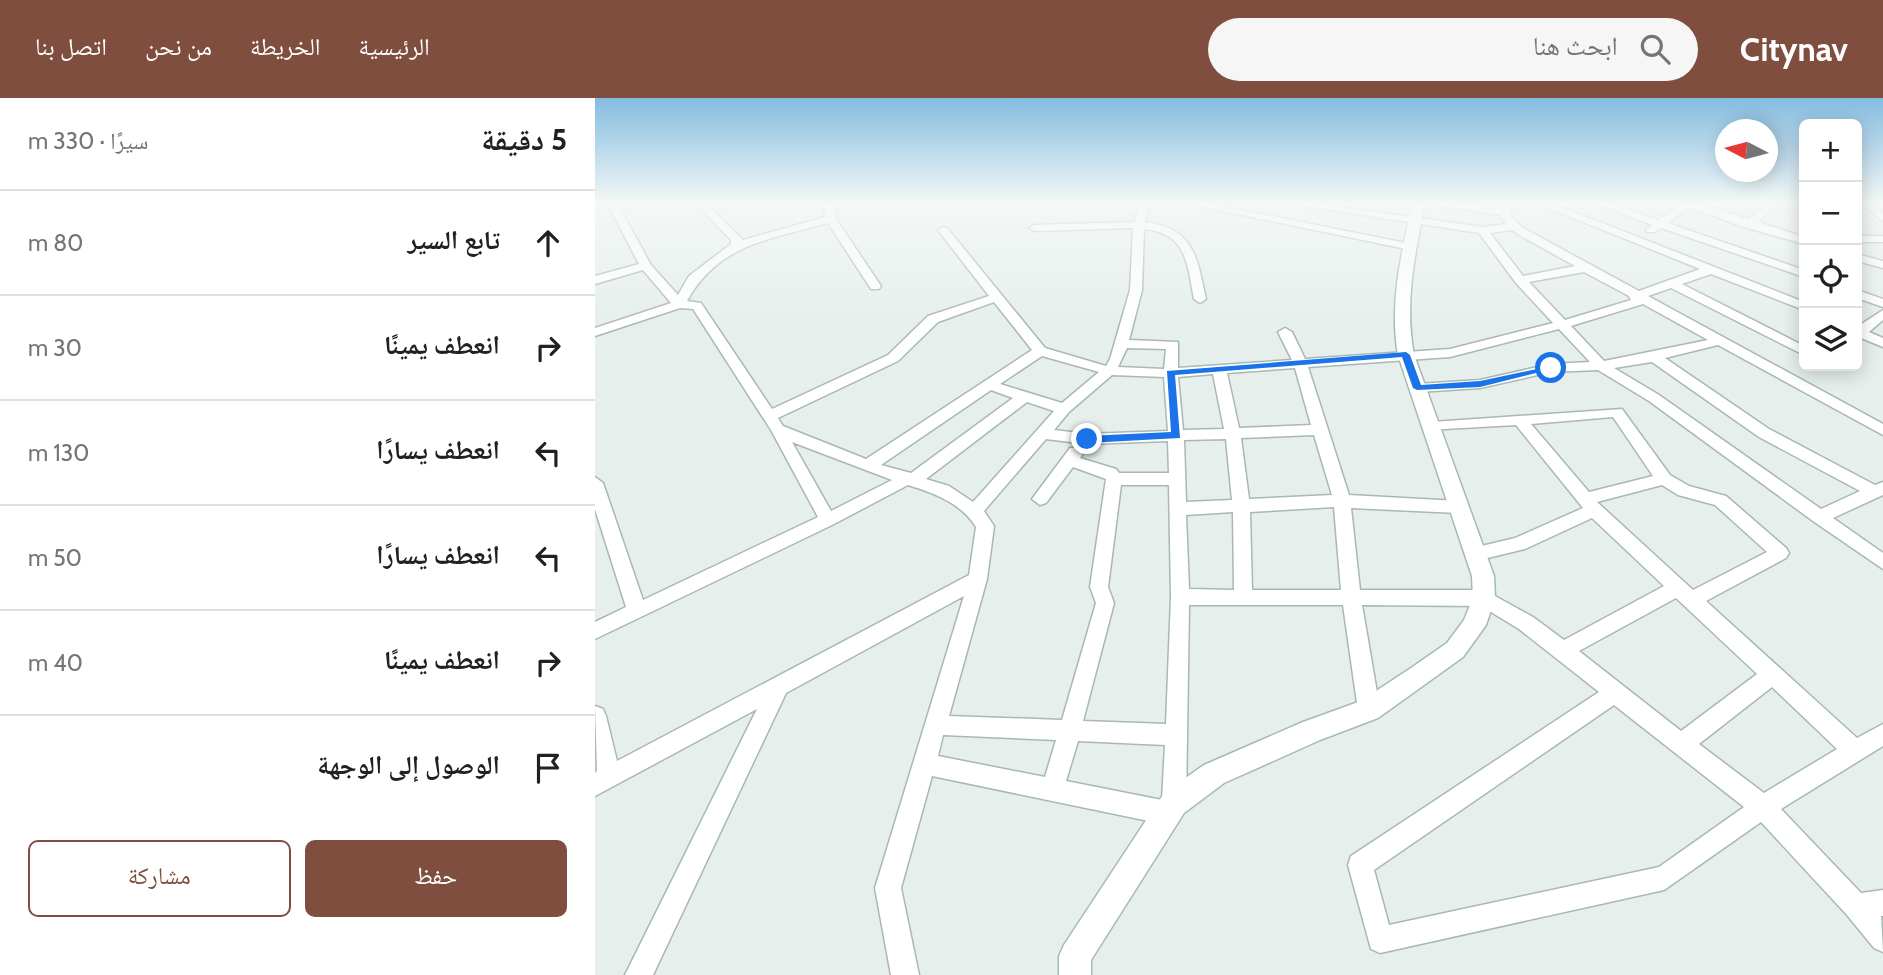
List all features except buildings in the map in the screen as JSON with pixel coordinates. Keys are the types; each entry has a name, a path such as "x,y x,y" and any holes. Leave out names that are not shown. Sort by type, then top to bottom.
{"street":[{"path":"634,244 646,266 679,304"},
{"path":"679,304 693,279 741,244"},
{"path":"847,244 875,286"},
{"path":"954,244 1040,351 1109,371 1171,373 1450,354 1561,325 1712,269"},
{"path":"975,511 1064,409 1109,371 1117,359 1136,290 1138,244"},
{"path":"1182,244 1190,255 1200,299"},
{"path":"1396,244 1411,247"},
{"path":"1070,969 1171,808 1214,774 1312,731 1369,710 1455,650 1474,625 1484,598 1483,576 1417,388 1400,330 1412,244"},
{"path":"1493,244 1520,280 1601,366 1654,398 1883,562"},
{"path":"1543,244 1883,430"},
{"path":"1647,244 1799,304"},
{"path":"1675,255 1688,244"},
{"path":"1742,244 1799,273"},
{"path":"1862,259 1883,265"},
{"path":"595,280 646,266"},
{"path":"1520,280 1584,268"},
{"path":"1784,296 1799,281"},
{"path":"1672,284 1799,348"},
{"path":"1862,296 1883,303"},
{"path":"773,423 893,358 933,319 997,297"},
{"path":"595,332 679,304 697,306 773,423 828,520"},
{"path":"1862,330 1883,314"},
{"path":"1286,332 1300,363 1342,500 1351,597 1369,710"},
{"path":"1862,335 1883,343"},
{"path":"1417,388 1480,384 1551,368 1601,366 1720,341"},
{"path":"1121,344 1173,345 1171,373 1176,435 1179,597 1176,735 1171,808"},
{"path":"867,467 1040,351"},
{"path":"1654,357 1765,433 1879,490"},
{"path":"1775,370 1799,360"},
{"path":"1219,369 1233,434 1241,505 1243,597"},
{"path":"989,384 1064,409"},
{"path":"595,631 910,479 1025,396"},
{"path":"1432,426 1617,412 1664,479 1684,491 1720,500 1780,553 1563,650"},
{"path":"1520,420 1590,505 1855,751"},
{"path":"773,423 867,467 943,490 975,511 985,526 978,579 888,888 905,975"},
{"path":"1043,433 1087,439 1320,430"},
{"path":"1040,499 1087,439"},
{"path":"1052,790 1098,636 1105,603 1100,587 1114,479 1110,473 1070,461"},
{"path":"1114,479 1177,479"},
{"path":"1475,554 1519,544 1590,505 1664,479"},
{"path":"595,483 637,611"},
{"path":"1819,517 1879,490"},
{"path":"1178,509 1342,500 1458,507"},
{"path":"595,716 602,781 978,579"},
{"path":"1179,597 1484,598 1526,623 1563,650 1763,807 1856,906 1883,939"},
{"path":"1681,744 1772,675"},
{"path":"639,975 779,686"},
{"path":"1615,693 1360,865 1380,940 1664,878 1763,807 1883,734"},
{"path":"935,725 1176,735"},
{"path":"924,764 1052,790 1171,808"},
{"path":"1856,906 1883,903"}],"route":[{"path":"1087,439 1176,435 1171,373 1406,355 1417,388 1480,384 1551,368"}]}
